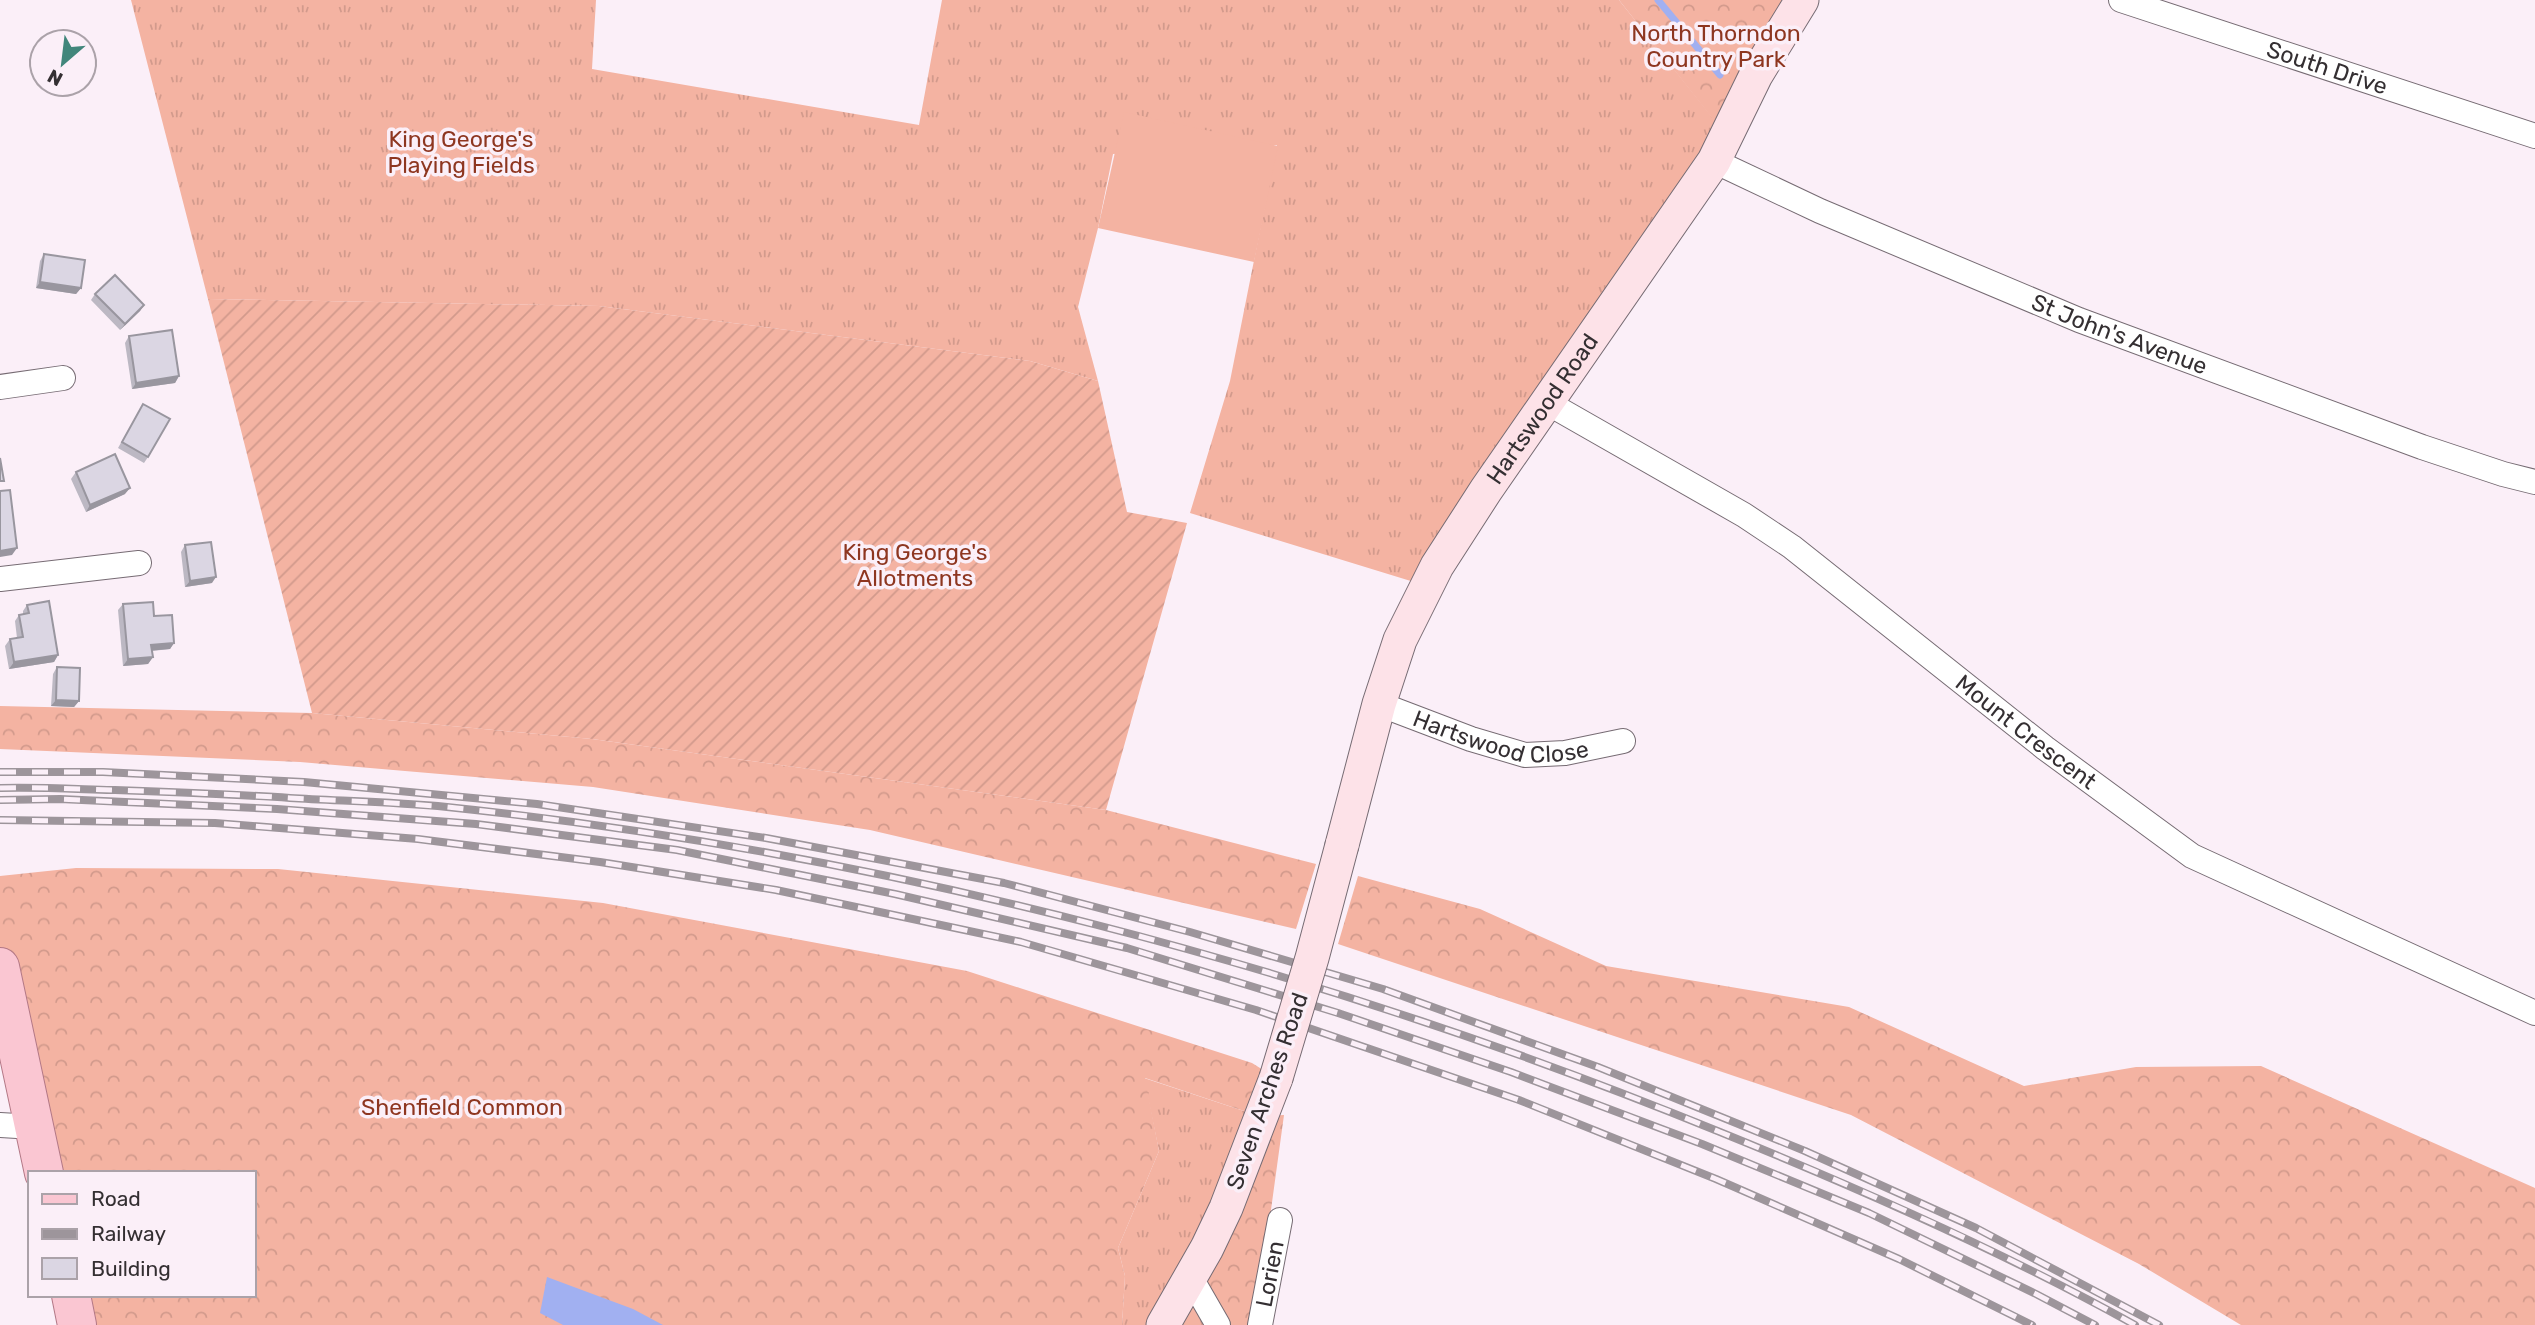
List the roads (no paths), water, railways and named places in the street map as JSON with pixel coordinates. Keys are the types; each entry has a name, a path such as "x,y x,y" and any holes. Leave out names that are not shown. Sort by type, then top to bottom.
{"main road":[{"path":"0,967 17,1126 43,1171"},
{"path":"71,1297 77,1325"}],"street":[{"name":"Hartswood Road","path":"1342,845 1379,704 1400,639 1437,566 1546,402 1714,161 1756,75 1802,0"},
{"name":"South Drive","path":"2121,0 2535,136"},
{"name":"St John's Avenue","path":"1714,161 1820,211 2079,320 2422,447 2535,482"},
{"path":"0,387 63,378"},
{"name":"Mount Crescent","path":"1546,402 1744,515 1793,547 2045,748 2192,856 2535,1013"},
{"path":"0,579 139,563"},
{"name":"Hartswood Close","path":"1379,704 1471,739 1525,755 1565,753 1623,741"},
{"name":"Seven Arches Road","path":"1163,1325 1191,1278 1226,1208 1276,1078 1342,845"},
{"name":"Lorien","path":"1260,1325 1280,1220"},
{"path":"1191,1278 1218,1325"}],"water":[{"path":"547,1277 633,1309 663,1325 563,1325 540,1313"}],"waterway":[{"path":"1658,0 1720,75"}],"railway":[{"path":"0,772 103,772 304,782 537,804 766,838 1004,883 1190,932 1383,989 1598,1067 1805,1151 1976,1228 2159,1325"},
{"path":"0,788 179,792 408,804 610,827 772,854 934,886 1095,925 1255,969 1412,1018 1567,1073 1720,1132 1878,1199 1982,1246 2135,1325"},
{"path":"0,800 60,799 277,809 476,824 677,850 895,894 1127,948 1338,1013 1511,1072 1702,1144 1869,1213 2095,1325"},
{"path":"0,820 215,823 418,839 600,862 776,890 1021,942 1256,1010 1519,1100 1716,1179 1899,1259 2032,1325"}],"park label":[{"name":"North Thorndon Country Park","path":"1716,46"},
{"name":"King George's Playing Fields","path":"461,152"},
{"name":"King George's Allotments","path":"915,565"},
{"name":"Shenfield Common","path":"462,1107"}]}
